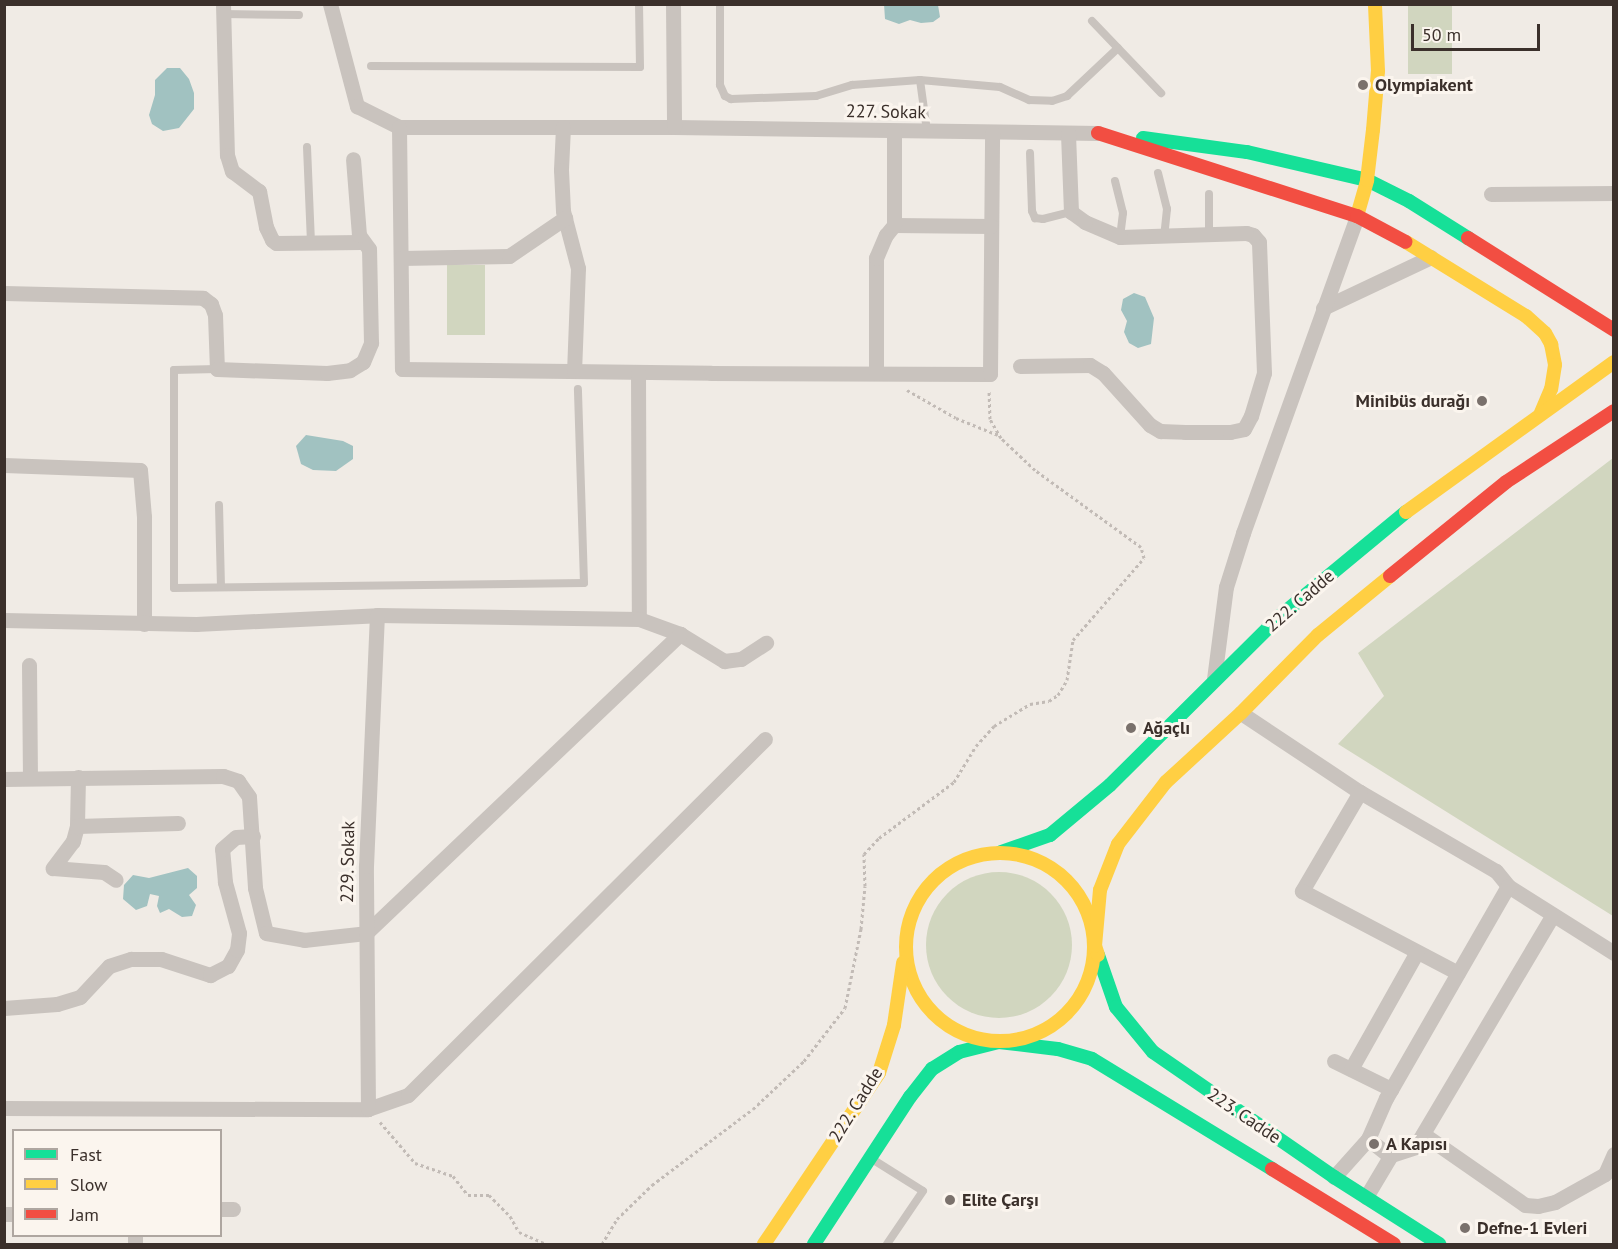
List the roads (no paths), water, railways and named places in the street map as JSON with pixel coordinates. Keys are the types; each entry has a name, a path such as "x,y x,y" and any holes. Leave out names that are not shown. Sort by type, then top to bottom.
{"main road":[{"path":"1357,216 1367,180 1378,71 1375,4"},
{"path":"1098,133 1247,152 1367,180 1409,201 1614,330"},
{"path":"1098,133 1357,216 1431,257 1526,316 1545,333 1551,344 1555,365 1551,389 1541,413"},
{"name":"222. Cadde","path":"1000,852 1050,835 1110,785 1214,679 1279,617 1402,515 1614,362"},
{"name":"222. Cadde","path":"1095,945 1100,890 1118,844 1166,782 1241,713 1318,634 1506,482 1614,411"},
{"path":"814,1245 932,1069 959,1052 999,1042 1029,1038 1056,1024 1077,1003 1091,975 1095,945 1090,917 1077,891 1056,870 1030,857 1000,852 971,856 944,870 922,892 909,919 904,948 909,977 923,1003 944,1024 970,1037 999,1042"},
{"name":"223. Cadde","path":"1095,945 1116,1007 1153,1052 1334,1177 1439,1245"},
{"name":"222. Cadde","path":"764,1245 879,1073 894,1026 904,948"},
{"name":"223. Cadde","path":"999,1042 1058,1049 1092,1059 1386,1243"}],"street":[{"path":"330,4 357,106 399,127 402,369 990,374 992,133"},
{"path":"673,4 674,127"},
{"path":"223,10 227,155 232,171 259,191 266,227 272,240 276,243 362,242"},
{"name":"227. Sokak","path":"399,127 674,127 1098,133"},
{"path":"564,127 561,170 565,218 578,268 574,371"},
{"path":"876,373 876,258 894,225 894,131"},
{"path":"1020,366 1090,365 1103,373 1141,417 1161,431 1230,432 1244,429 1251,416 1264,373 1261,246 1253,236 1246,234 1120,237 1102,230 1071,212 1068,133"},
{"path":"4,293 203,298 211,304 215,315 217,369 327,373 350,370 363,362 371,343 369,249 359,235 353,159"},
{"path":"1491,194 1614,193"},
{"path":"1214,679 1226,587 1357,216"},
{"path":"401,258 509,256 565,218"},
{"path":"894,225 992,226"},
{"path":"1323,308 1431,257"},
{"path":"638,372 639,619"},
{"path":"4,465 140,470 144,517 144,624"},
{"path":"4,620 196,624 377,615 639,619 680,634 724,661 741,659 765,643"},
{"name":"229. Sokak","path":"368,1109 366,866 377,615"},
{"path":"4,779 223,776 238,781 249,797 255,888 266,933 304,940 366,933 680,634"},
{"path":"29,665 30,777"},
{"path":"1241,713 1360,792 1496,871 1508,886 1614,953"},
{"path":"4,1108 368,1109 408,1095 765,739"},
{"path":"78,777 77,826 73,841 53,868 104,872 116,880"},
{"path":"1360,792 1302,891 1458,973"},
{"path":"77,826 178,823"},
{"path":"4,1008 57,1004 80,997 109,966 130,959 161,959 210,975 228,966 237,950 239,933 225,882 222,849 236,837 253,836"},
{"path":"1334,1177 1368,1139 1391,1089 1508,886"},
{"path":"1366,1197 1391,1155 1415,1147 1553,915"},
{"path":"1351,1069 1417,952"},
{"path":"1334,1061 1391,1089"},
{"path":"1423,1134 1525,1205 1538,1206 1556,1202 1605,1174 1614,1154"},
{"path":"1368,1139 1391,1155"}],"lane":[{"path":"371,66 640,67 639,4"},
{"path":"720,4 720,85 721,93 731,99 816,96 852,85 920,80 1000,87 1029,100 1052,101 1067,96 1118,48"},
{"path":"223,10 299,15"},
{"path":"1092,21 1161,93"},
{"path":"920,80 927,132"},
{"path":"307,147 311,242"},
{"path":"1030,153 1032,211 1035,218 1043,219 1071,212"},
{"path":"1158,173 1167,209 1164,236"},
{"path":"1115,181 1123,213 1120,237"},
{"path":"1209,194 1209,236"},
{"path":"217,369 174,370 174,588 584,583 578,389"},
{"path":"219,505 221,587"},
{"path":"871,1158 923,1191 886,1245"}],"water":[{"path":"884,4 938,5 940,17 933,22 921,23 910,20 899,24 885,19"},
{"path":"167,68 180,68 189,79 194,93 194,109 179,128 163,131 152,124 149,115 155,95 155,80"},
{"path":"1134,293 1145,297 1154,318 1151,344 1138,348 1129,343 1124,332 1127,321 1121,310 1123,299"},
{"path":"306,435 343,441 353,446 353,459 336,471 313,470 301,464 296,446"},
{"path":"188,868 197,876 197,888 189,895 196,905 192,916 182,917 169,909 160,913 157,906 159,896 150,894 147,906 136,910 123,899 124,885 133,875 149,878"}],"place":[{"name":"Olympiakent","path":"1363,85"},
{"name":"Minibüs durağı","path":"1482,401"},
{"name":"Ağaçlı","path":"1131,728"},
{"name":"A Kapısı","path":"1374,1144"},
{"name":"Elite Çarşı","path":"950,1200"},
{"name":"Defne-1 Evleri","path":"1465,1228"}]}
